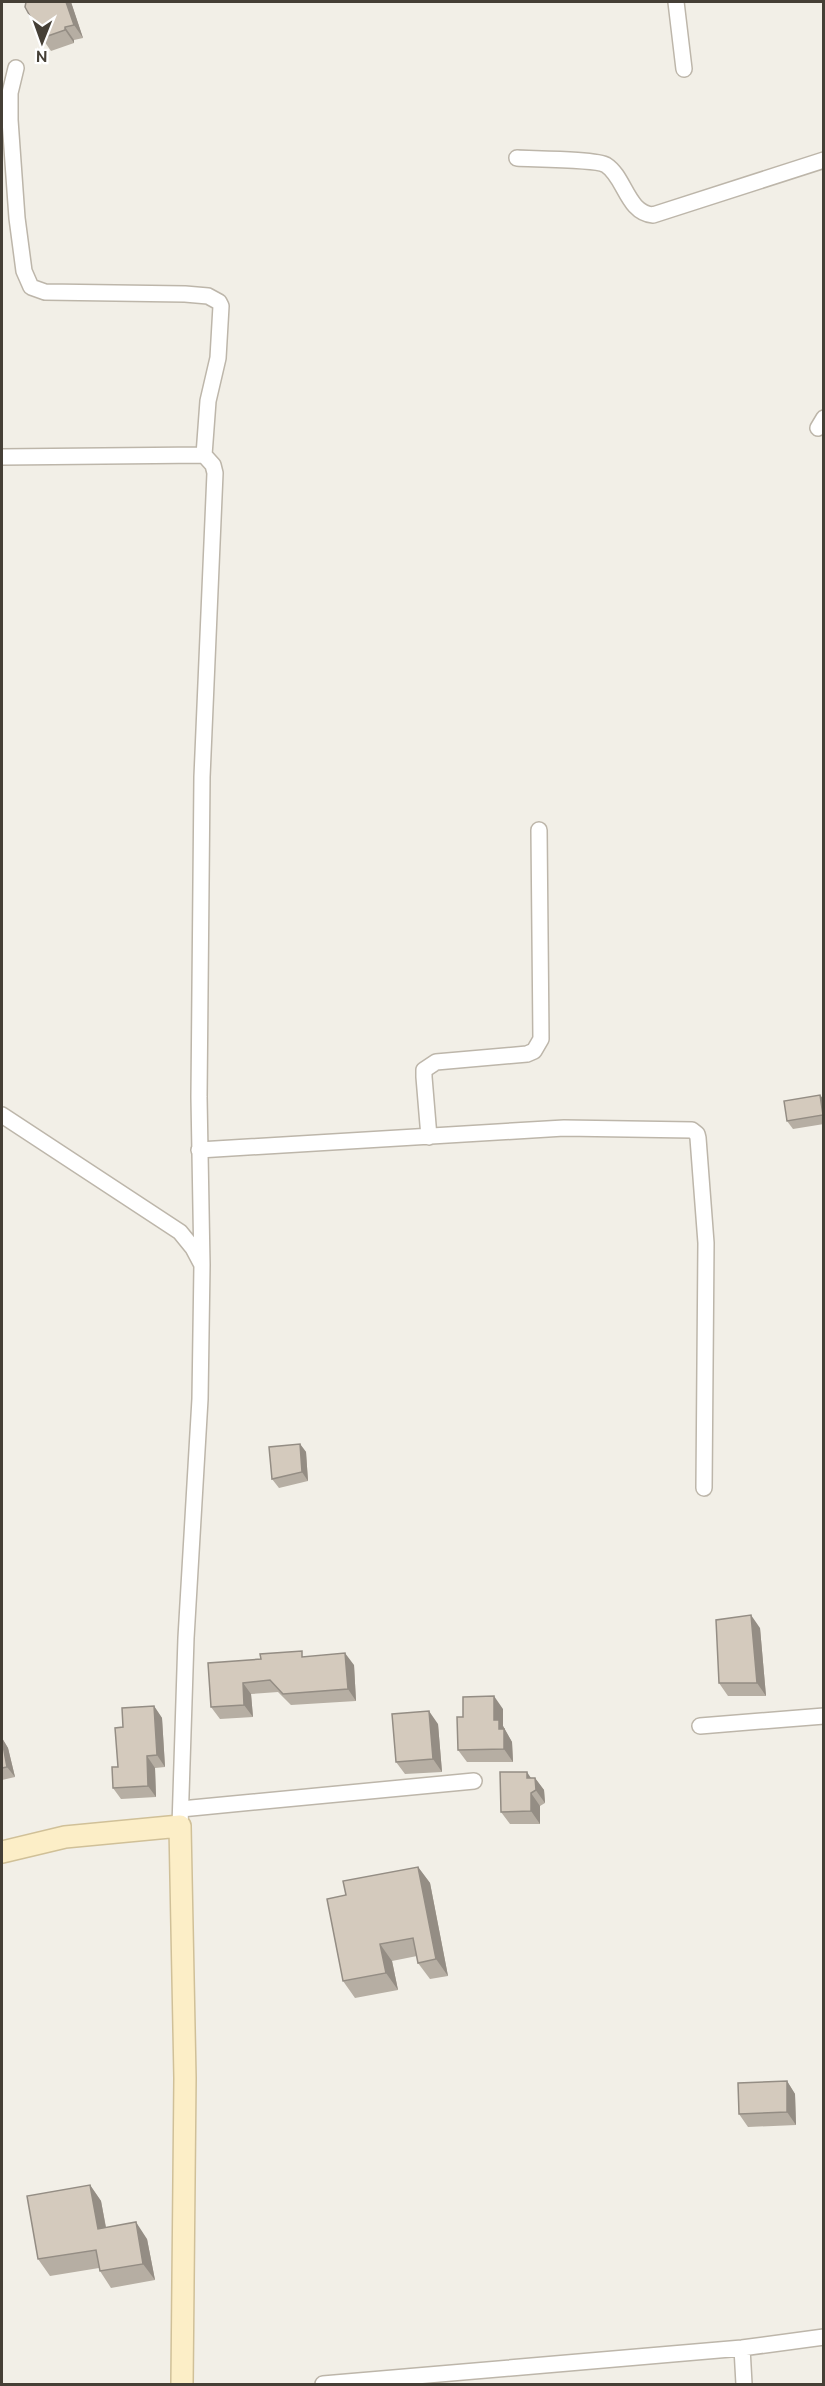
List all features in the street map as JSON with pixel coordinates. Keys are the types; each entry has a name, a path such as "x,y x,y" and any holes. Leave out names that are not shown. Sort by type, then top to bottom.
{"main road":[{"path":"2,1852 65,1837 181,1818 185,2078 182,2385"}],"street":[{"path":"676,2 684,69"},
{"path":"16,68 10,93 10,120 17,218 27,281 31,287 45,292 208,296 219,302 221,313 214,381 208,401 204,455 213,465 215,472 202,777 199,1150 202,1265 200,1400 186,1638 181,1818 474,1781"},
{"path":"517,158 595,161 607,165 638,208 647,215 824,160"},
{"path":"2,457 204,455"},
{"path":"429,1137 424,1077 424,1070 428,1066 436,1062 527,1054 539,1046 543,1029 539,831"},
{"path":"2,1115 180,1232 193,1248 202,1265"},
{"path":"199,1150 564,1128 692,1130 697,1134 706,1243 704,1488"},
{"path":"700,1726 824,1716"},
{"path":"322,2385 742,2348 824,2337"},
{"path":"742,2348 744,2385"}],"building":[{"path":"26,2 66,2 74,25 42,38 25,7"},
{"path":"820,1095 823,1115 787,1121 784,1101"},
{"path":"300,1444 302,1472 272,1479 269,1447"},
{"path":"751,1615 757,1683 719,1683 716,1620"},
{"path":"302,1651 302,1657 345,1653 348,1689 283,1694 270,1680 243,1683 244,1705 211,1707 208,1663 261,1659 260,1654"},
{"path":"494,1696 494,1720 499,1720 499,1729 504,1729 504,1749 458,1750 457,1717 463,1717 463,1697"},
{"path":"154,1706 157,1755 147,1756 148,1786 113,1788 112,1767 118,1767 115,1728 123,1727 122,1708"},
{"path":"429,1711 433,1759 396,1762 392,1714"},
{"path":"2,1740 7,1767 2,1768"},
{"path":"500,1772 527,1772 527,1778 535,1778 536,1790 531,1793 531,1811 501,1812"},
{"path":"418,1867 436,1959 418,1963 413,1938 380,1944 386,1973 343,1981 327,1899 346,1895 343,1881"},
{"path":"787,2081 787,2112 739,2114 738,2083"},
{"path":"90,2185 98,2229 136,2222 143,2264 100,2271 96,2250 38,2259 27,2196"}]}
